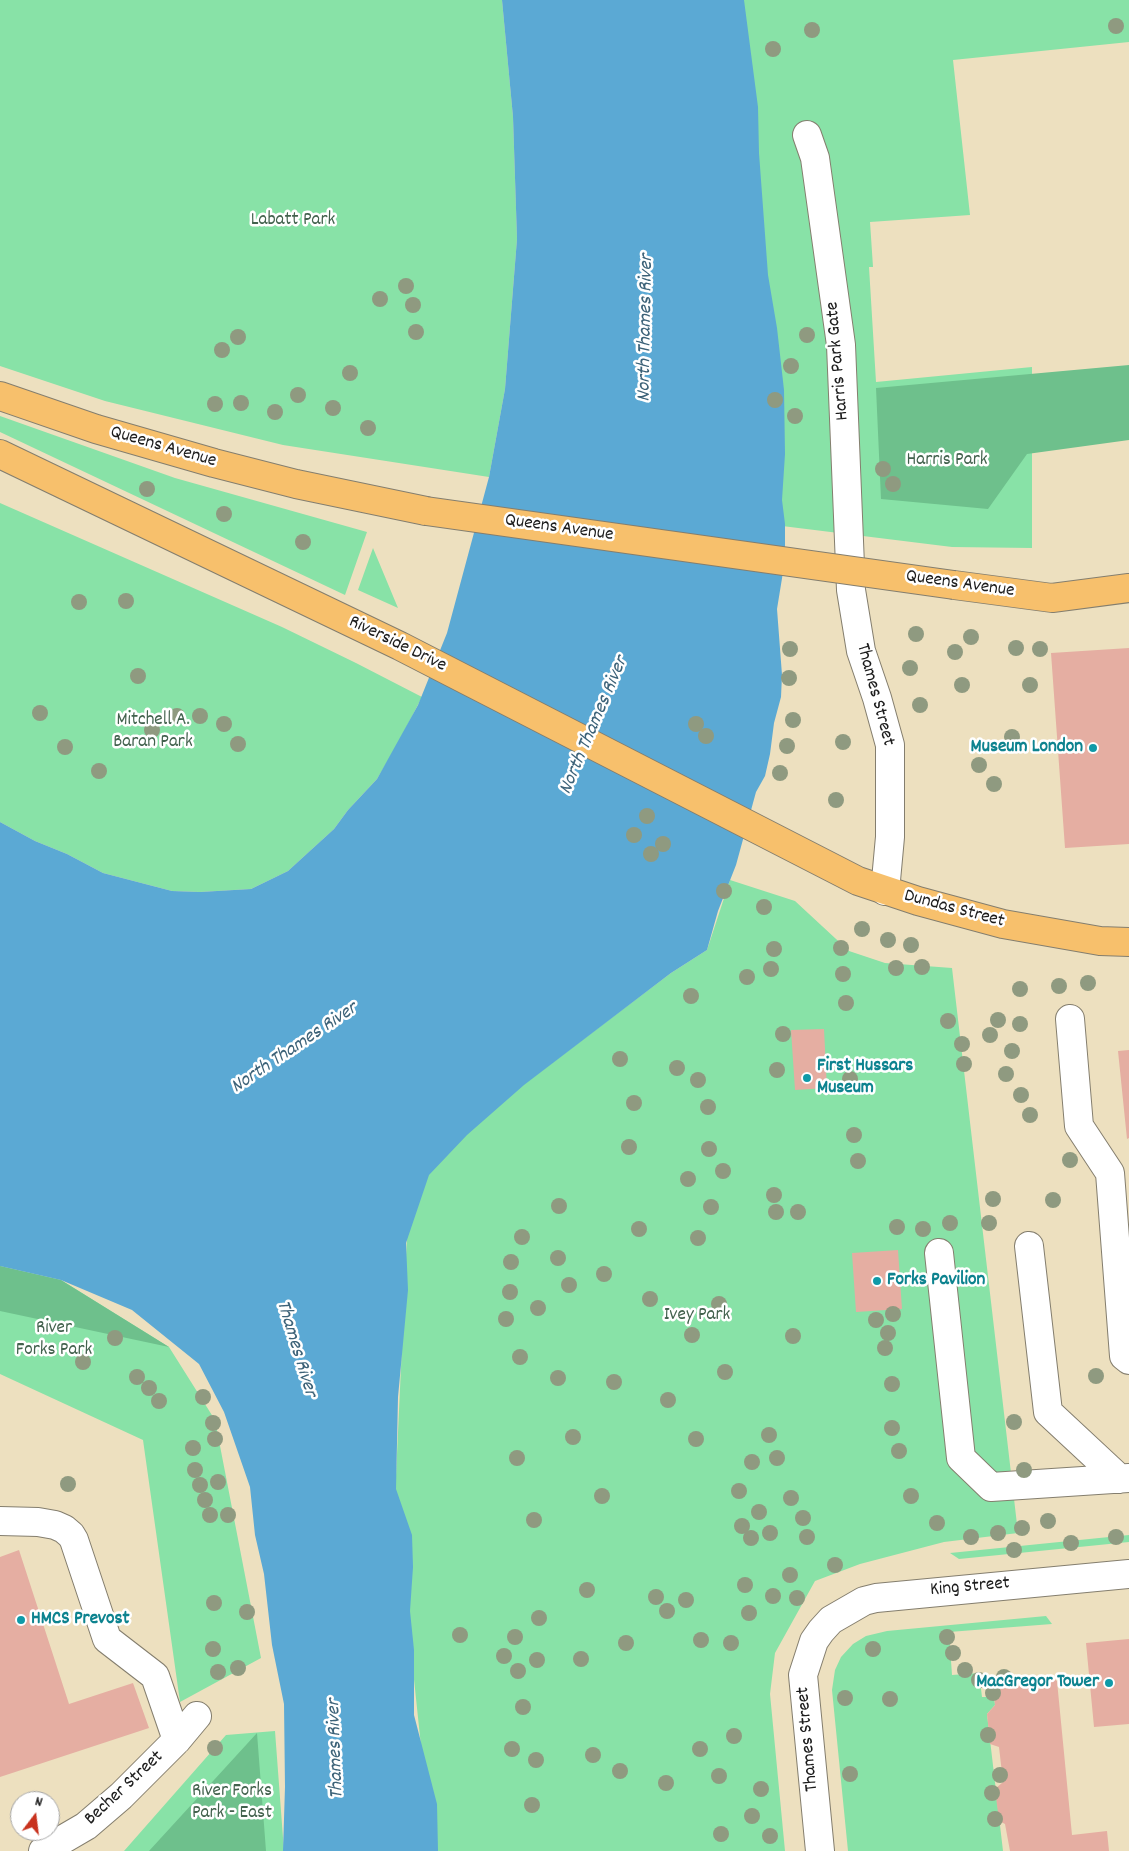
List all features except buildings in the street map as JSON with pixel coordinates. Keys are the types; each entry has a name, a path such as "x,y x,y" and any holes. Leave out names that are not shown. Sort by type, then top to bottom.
{"main road":[{"name":"Queens Avenue","path":"0,396 96,428 214,463 296,484 426,511 1052,598 1129,588"},
{"name":"Riverside Drive","path":"0,454 400,646 789,846"},
{"name":"Dundas Street","path":"789,846 832,869 885,891 1003,924 1100,941 1129,942"}],"street":[{"name":"Harris Park Gate","path":"807,135 815,158 840,345 851,590"},
{"name":"Thames Street","path":"851,590 861,652 890,744 890,837 885,891"},
{"path":"1070,1019 1079,1126 1110,1173 1124,1356 1129,1360"},
{"path":"1029,1246 1048,1412 1124,1478"},
{"path":"939,1253 961,1458 991,1487 1124,1478"},
{"path":"0,1521 38,1522 55,1525 71,1535 107,1639 154,1676 177,1740"},
{"name":"King Street","path":"821,1630 840,1614 864,1601 876,1598 1129,1574"},
{"name":"Thames Street","path":"820,1851 803,1676 809,1653 821,1630"},
{"name":"Becher Street","path":"44,1851 86,1826 121,1796 177,1740 197,1716"}],"green space":[{"name":"Labatt Park","path":"0,0 502,0 513,117 517,239 505,389 489,477 283,445 105,401 0,366"},
{"name":"Harris Park","path":"729,0 1129,0 1129,42 953,60 970,215 870,222 873,267 869,267 876,382 1032,367 1032,548 952,547 774,525"},
{"path":"1129,365 1129,440 1027,454 988,509 881,499 876,388"},
{"path":"0,416 175,478 367,532 345,595 0,432"},
{"name":"Mitchell A. Baran Park","path":"0,503 282,627 422,697 377,779 348,810 334,829 288,871 251,889 200,892 172,891 103,873 0,822"},
{"path":"373,548 398,608 358,590"},
{"name":"Ivey Park","path":"730,880 795,901 849,951 885,963 952,968 1018,1533 944,1542 860,1564 815,1581 775,1653 770,1694 785,1851 432,1851 395,1498 410,1170 671,973 707,950"},
{"name":"River Forks Park","path":"0,1266 61,1280 169,1347 215,1420 261,1658 180,1702 143,1440 0,1374"},
{"path":"0,1266 61,1280 169,1347 0,1311"},
{"path":"1129,1535 1129,1542 959,1559 950,1553"},
{"path":"1046,1616 1052,1624 949,1632 952,1675 979,1673 982,1697 994,1697 995,1705 987,1714 1003,1851 848,1851 832,1690 835,1670 841,1657 853,1644 866,1636 887,1631"},
{"name":"River Forks Park - East","path":"275,1731 284,1851 124,1851 226,1735"},
{"path":"257,1733 266,1851 149,1851"}],"water":[{"path":"502,0 744,0 758,107 759,153 768,275 777,328 784,390 785,454 782,500 785,524 785,560 777,609 782,675 781,697 774,723 765,776 756,792 736,865 718,911 707,950 671,973 524,1085 467,1135 429,1175 406,1243 408,1290 398,1397 396,1489 412,1535 413,1567 410,1611 414,1650 414,1715 437,1804 438,1851 283,1851 285,1787 284,1704 272,1645 264,1574 255,1535 250,1487 224,1412 199,1364 132,1310 61,1280 0,1266 0,822 103,873 172,891 200,892 251,889 288,871 334,829 348,810 377,779 418,705 447,633 489,477 505,389 517,239 513,117"}],"place":[{"name":"Museum London","path":"1093,748"},
{"name":"First Hussars Museum","path":"807,1078"},
{"name":"Forks Pavilion","path":"877,1281"},
{"name":"HMCS Prevost","path":"21,1620"},
{"name":"MacGregor Tower","path":"1109,1683"}],"water label":[{"name":"North Thames River","path":"647,328"},
{"name":"North Thames River","path":"595,726"},
{"name":"North Thames River","path":"295,1049"},
{"name":"Thames River","path":"295,1349"},
{"name":"Thames River","path":"337,1749"}]}
